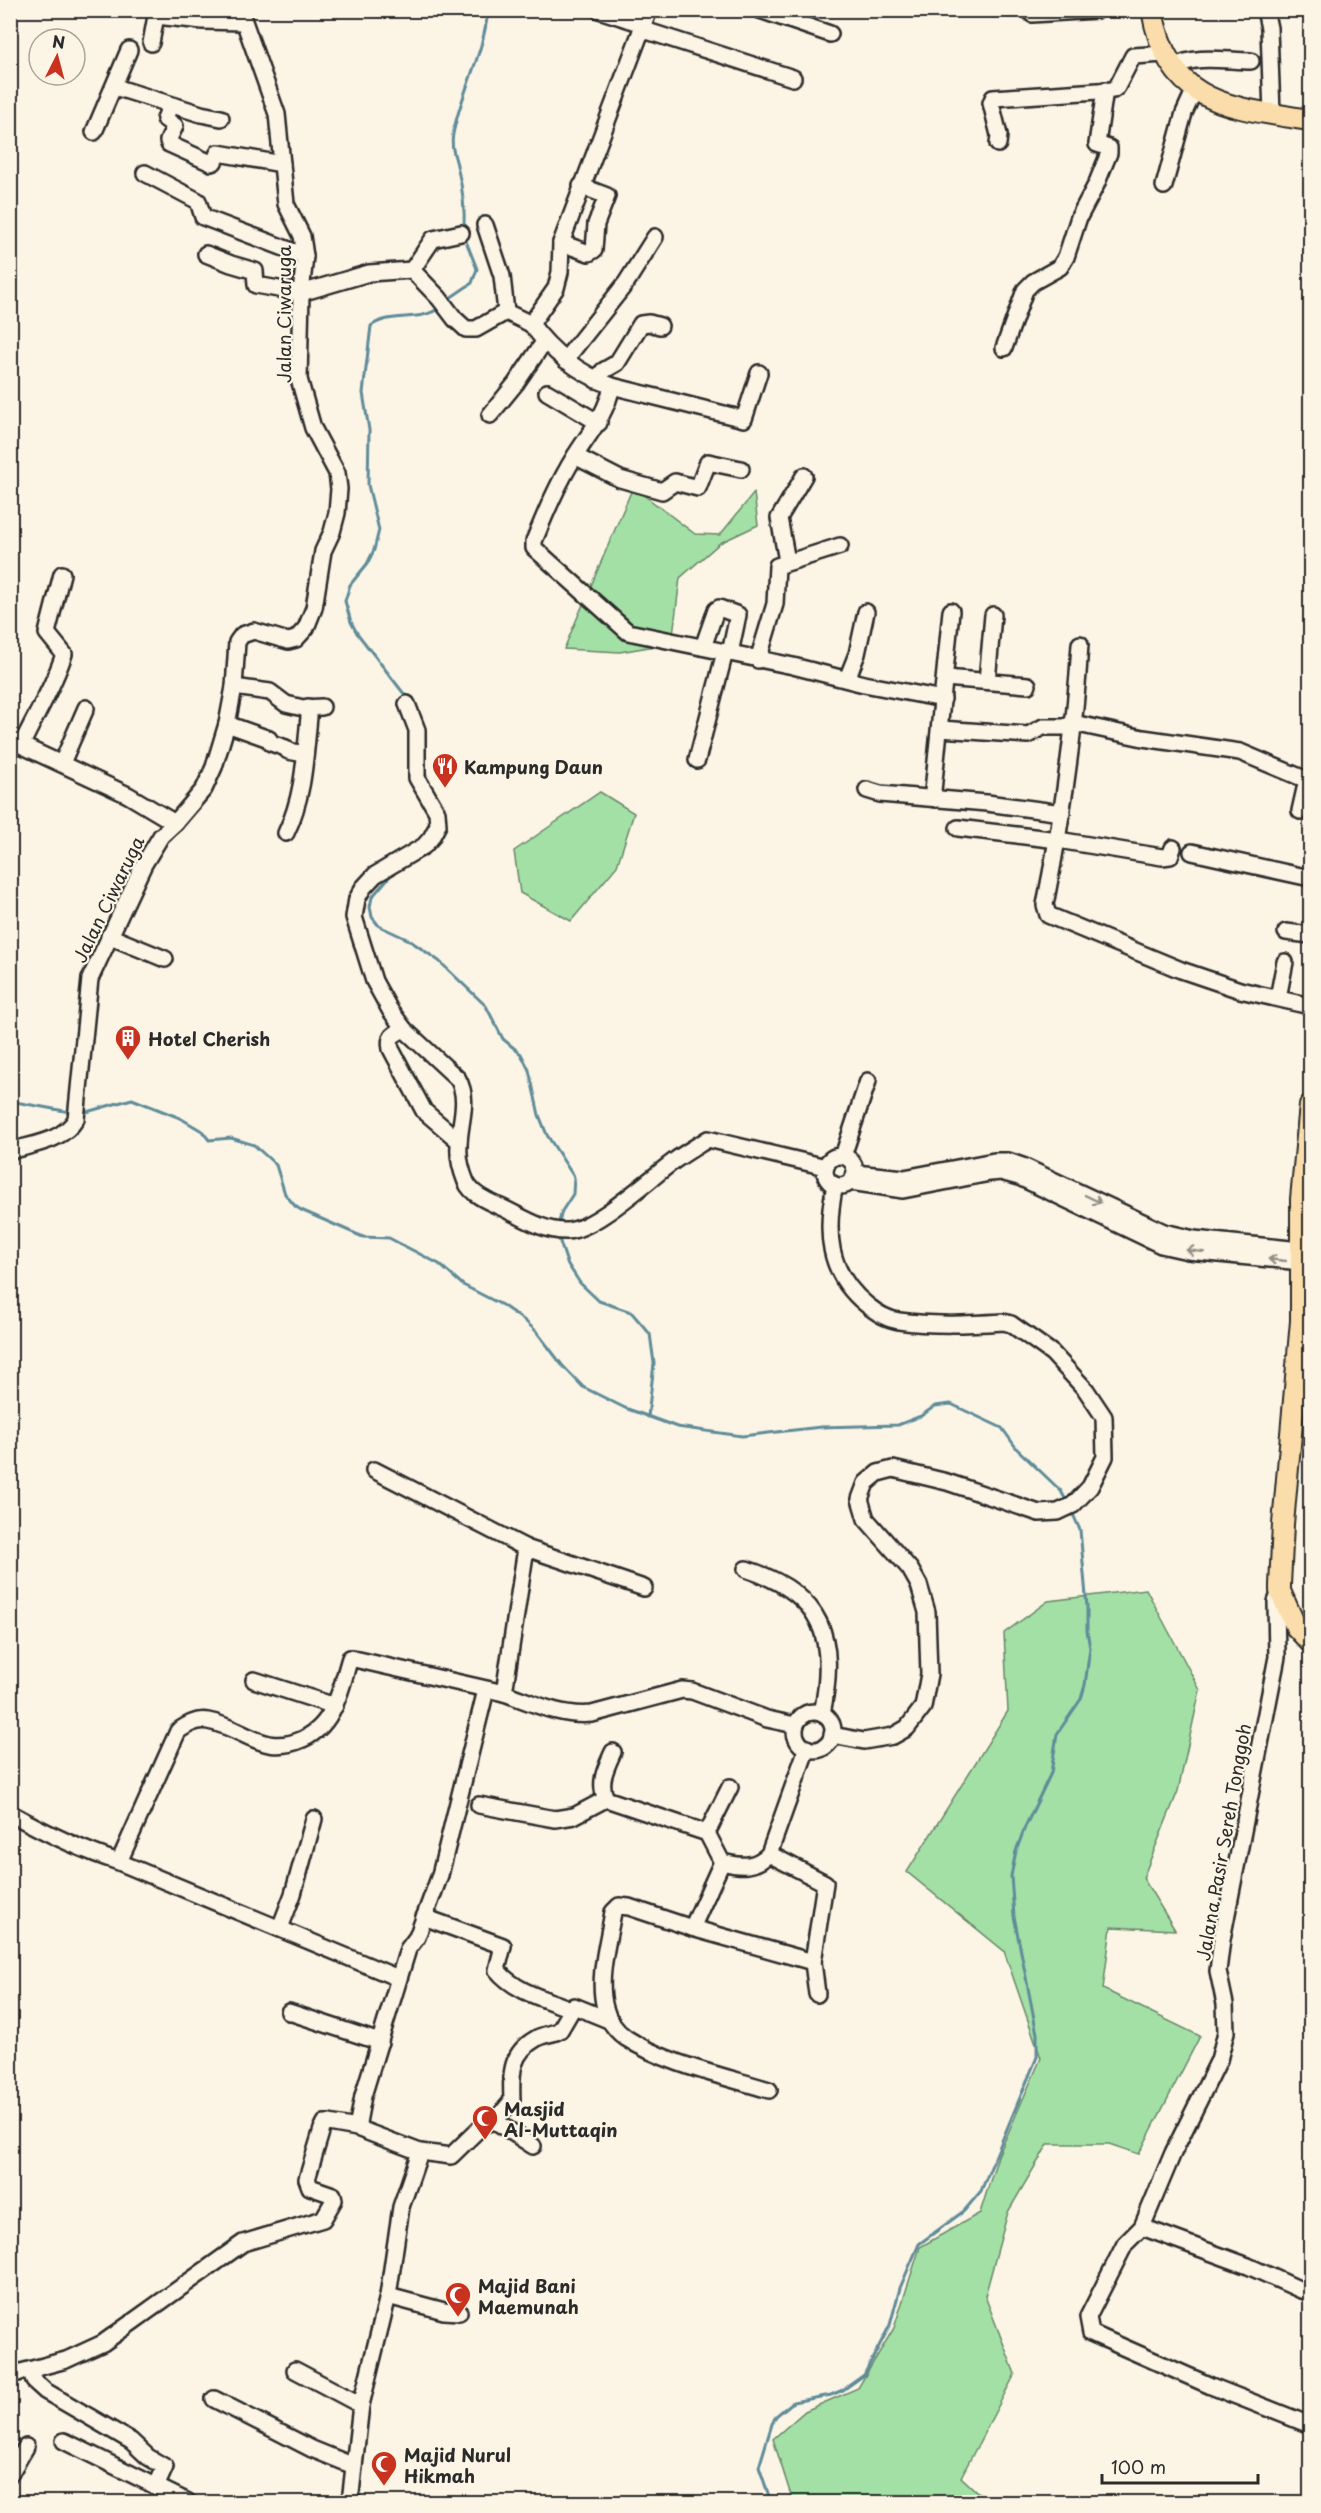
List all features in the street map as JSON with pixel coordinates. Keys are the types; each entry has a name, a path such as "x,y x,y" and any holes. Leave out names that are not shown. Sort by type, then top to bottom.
{"main road":[{"path":"1152,10 1169,61 1194,91 1216,102 1311,120"},
{"path":"1311,1105 1301,1199 1301,1322 1283,1524 1280,1591 1296,1627 1311,1642"}],"street":[{"path":"600,10 644,21 793,78"},
{"path":"760,10 830,34"},
{"path":"1032,14 1076,14 1097,10"},
{"path":"1265,10 1269,27 1272,114"},
{"path":"151,43 156,13 193,21 242,16"},
{"name":"Jalan Ciwaruga","path":"10,1151 63,1135 70,1129 77,1112 90,979 144,864 161,836 175,824 204,789 228,724 234,687 237,642 242,635 254,631 288,641 296,639 306,628 314,608 323,551 332,532 337,513 339,489 337,473 313,428 299,379 301,293 305,256 302,236 286,204 277,114 242,16"},
{"path":"531,324 556,288 560,272 561,243 644,21"},
{"path":"94,132 129,50"},
{"path":"998,144 999,135 991,103 993,99 1113,90 1117,87 1133,56 1183,62 1200,59 1251,61"},
{"path":"115,87 220,118"},
{"path":"1004,348 1025,290 1033,282 1060,267 1066,257 1079,217 1109,153 1108,148 1097,144 1105,90"},
{"path":"1164,186 1184,113 1194,91"},
{"path":"170,105 165,119 175,126 169,144 211,163 214,162 218,153 282,165"},
{"path":"145,173 198,201 203,217 305,256"},
{"path":"561,243 589,253 594,250 596,224 607,196 581,186"},
{"path":"484,225 502,276 506,312"},
{"path":"412,270 433,239 461,233"},
{"path":"565,360 626,283 655,237"},
{"path":"206,254 255,271 256,285 301,293 369,273 412,270"},
{"path":"412,270 439,298 455,320 466,329 476,329 506,312"},
{"path":"506,312 531,324 544,342 565,360 596,380 744,419 759,374"},
{"path":"596,380 603,371 617,363 641,324 650,323 660,326"},
{"path":"490,415 516,384 544,342"},
{"path":"612,386 609,404 599,423 575,456 550,503 534,541 534,548 628,632 943,699"},
{"path":"548,392 599,423"},
{"path":"575,456 620,479 660,490 665,490 675,482 696,489 708,462 741,469"},
{"path":"787,561 779,518 804,476"},
{"path":"758,660 775,604 776,567 787,561 840,546"},
{"path":"62,574 47,633 64,654 56,681 34,718 16,742 128,795 175,824"},
{"path":"697,760 738,615 716,608 703,647"},
{"path":"936,799 933,791 951,611"},
{"path":"847,679 857,654 866,612"},
{"path":"987,681 993,615"},
{"path":"1080,644 1062,813 1046,911 1050,917 1181,970 1240,990 1311,1006"},
{"path":"945,678 1028,685"},
{"path":"234,687 265,690 286,704 315,707 309,717 302,788 296,813 286,833"},
{"path":"407,704 417,730 417,778 437,812 438,825 424,846 375,875 363,888 357,899 354,918 374,981 390,1010 404,1029 458,1078 464,1112 459,1141 460,1158 470,1188 486,1200 531,1222 561,1231 580,1229 589,1225 674,1161 708,1139 826,1167"},
{"path":"62,763 86,708"},
{"path":"940,729 1028,735 1043,727 1065,727 1073,723 1143,738 1240,752 1309,781 1300,811"},
{"path":"228,724 270,739 271,743 285,748 288,752 305,754"},
{"path":"867,790 880,794 1062,813"},
{"path":"958,828 1058,840 1162,857 1170,856 1173,848"},
{"path":"1192,852 1311,878"},
{"path":"1286,933 1311,935"},
{"path":"109,936 165,958"},
{"path":"1278,998 1285,962"},
{"path":"404,1029 393,1035 389,1041 391,1049 424,1111 459,1141"},
{"path":"843,1156 868,1081"},
{"path":"853,1177 853,1163 843,1156 833,1158 826,1167 827,1177 835,1185 843,1185 853,1177 904,1178 1002,1161 1025,1167 1062,1191 1164,1233 1301,1256"},
{"path":"832,1735 864,1741 893,1736 907,1728 923,1707 929,1674 927,1612 920,1585 910,1569 866,1519 860,1498 866,1483 878,1473 893,1470 947,1482 1039,1513 1058,1512 1073,1505 1090,1487 1105,1457 1104,1417 1086,1390 1052,1353 1011,1324 1004,1322 956,1324 898,1321 880,1315 854,1294 843,1279 833,1256 830,1231 835,1185"},
{"path":"374,1470 526,1548 644,1588"},
{"path":"504,1693 526,1548"},
{"path":"746,1569 773,1577 787,1586 805,1603 822,1627 827,1645 829,1674 822,1713"},
{"name":"Jalana Pasir Sereh Tonggoh","path":"1280,1591 1276,1602 1277,1657 1222,1939 1218,1971 1225,2004 1226,2032 1219,2060 1173,2154 1142,2227 1125,2244 1088,2317 1092,2333 1211,2386 1311,2425"},
{"path":"119,1862 178,1731 192,1722 207,1721 261,1743 271,1746 289,1746 320,1728 334,1706 350,1658 504,1693 561,1713 592,1714 682,1690 692,1691 767,1719 795,1725"},
{"path":"254,1680 334,1706"},
{"path":"357,2128 363,2096 398,1978 408,1949 416,1939 440,1875 486,1690"},
{"path":"806,1713 822,1713 831,1722 830,1741 820,1749 807,1748 796,1739 795,1725 806,1713"},
{"path":"722,1863 743,1866 755,1864 769,1854 807,1748"},
{"path":"606,1799 602,1789 603,1779 613,1752"},
{"path":"707,1833 730,1787"},
{"path":"479,1805 555,1819 574,1816 606,1799 707,1833 722,1863"},
{"path":"10,1813 57,1839 119,1862 398,1978"},
{"path":"280,1928 293,1894 314,1819"},
{"path":"769,1854 825,1882 813,1962 817,1994"},
{"path":"692,1928 722,1863"},
{"path":"769,2090 666,2057 626,2038 610,2021 602,1992 603,1971 614,1912 619,1906 629,1907 692,1928 813,1962"},
{"path":"424,1917 503,1946 505,1948 497,1970 500,1974 512,1984 571,2009"},
{"path":"10,2375 66,2360 103,2343 243,2243 323,2219 334,2200 333,2195 310,2187 308,2179 325,2123 357,2128 420,2152 451,2156 484,2124 495,2121 512,2101 511,2071 522,2049 538,2038 555,2033 563,2027 571,2009 577,2006 610,2021"},
{"path":"288,2012 380,2042"},
{"path":"495,2121 533,2146"},
{"path":"350,2502 361,2405 388,2296 401,2207 420,2152"},
{"path":"1142,2227 1311,2292"},
{"path":"388,2296 444,2311 459,2312"},
{"path":"295,2370 361,2405"},
{"path":"30,2371 34,2381 45,2391 131,2441 148,2457 165,2467 160,2494"},
{"path":"214,2399 312,2449 354,2466"},
{"path":"64,2441 160,2494 188,2502"},
{"path":"10,2474 26,2446"}],"green space":[{"path":"633,487 695,534 720,535 754,493 758,525 720,543 680,578 672,643 620,652 564,649"},
{"path":"600,792 634,813 617,866 571,921 520,893 514,851"},
{"path":"1146,1589 1200,1690 1178,1791 1143,1878 1175,1930 1111,1927 1103,1989 1200,2036 1139,2154 1109,2144 1048,2144 1008,2212 985,2296 1015,2374 961,2477 988,2502 793,2502 773,2439 805,2411 858,2388 894,2328 920,2247 980,2213 998,2156 1041,2058 1004,1951 907,1872 1008,1711 1004,1633 1048,1601"}],"waterway":[{"path":"464,230 462,192 452,139 461,103 482,42 488,10"},
{"path":"447,300 472,283 477,269 464,236"},
{"path":"408,699 357,633 345,601 350,585 367,564 374,550 379,530 368,485 369,430 363,393 371,326 388,319 424,315 441,307"},
{"path":"424,762 427,782"},
{"path":"409,863 424,854"},
{"path":"403,867 390,876 372,897 370,907 372,917 379,926 409,940 439,961 486,1006 503,1039 521,1054 529,1070 539,1115 547,1135 574,1177 573,1194 562,1211 558,1226"},
{"path":"83,1113 132,1099 180,1118 202,1131 209,1140 231,1138 254,1145 276,1165 285,1194 295,1206 363,1237 389,1238 439,1264 463,1285 502,1305 525,1321 583,1387 625,1408 677,1427 742,1436 821,1427 898,1425 921,1416 935,1406 951,1404 1002,1428 1017,1449 1061,1491 1068,1504"},
{"path":"10,1101 70,1112"},
{"path":"558,1236 567,1263 580,1283 599,1301 631,1312 650,1334 654,1363 648,1417"},
{"path":"771,2502 759,2467 776,2416 793,2402 831,2395 843,2390 864,2375 890,2325 900,2288 919,2244 964,2211 981,2191 1037,2057 1037,2034 1014,1916 1011,1876 1016,1851 1025,1827 1051,1773 1057,1734 1081,1699 1085,1685 1090,1648 1087,1607 1080,1530 1072,1512"}],"place":[{"name":"Kampung Daun","path":"445,789"},
{"name":"Hotel Cherish","path":"128,1061"},
{"name":"Masjid Al-Muttaqin","path":"485,2141"},
{"name":"Majid Bani Maemunah","path":"458,2318"},
{"name":"Majid Nurul Hikmah","path":"384,2487"}]}
